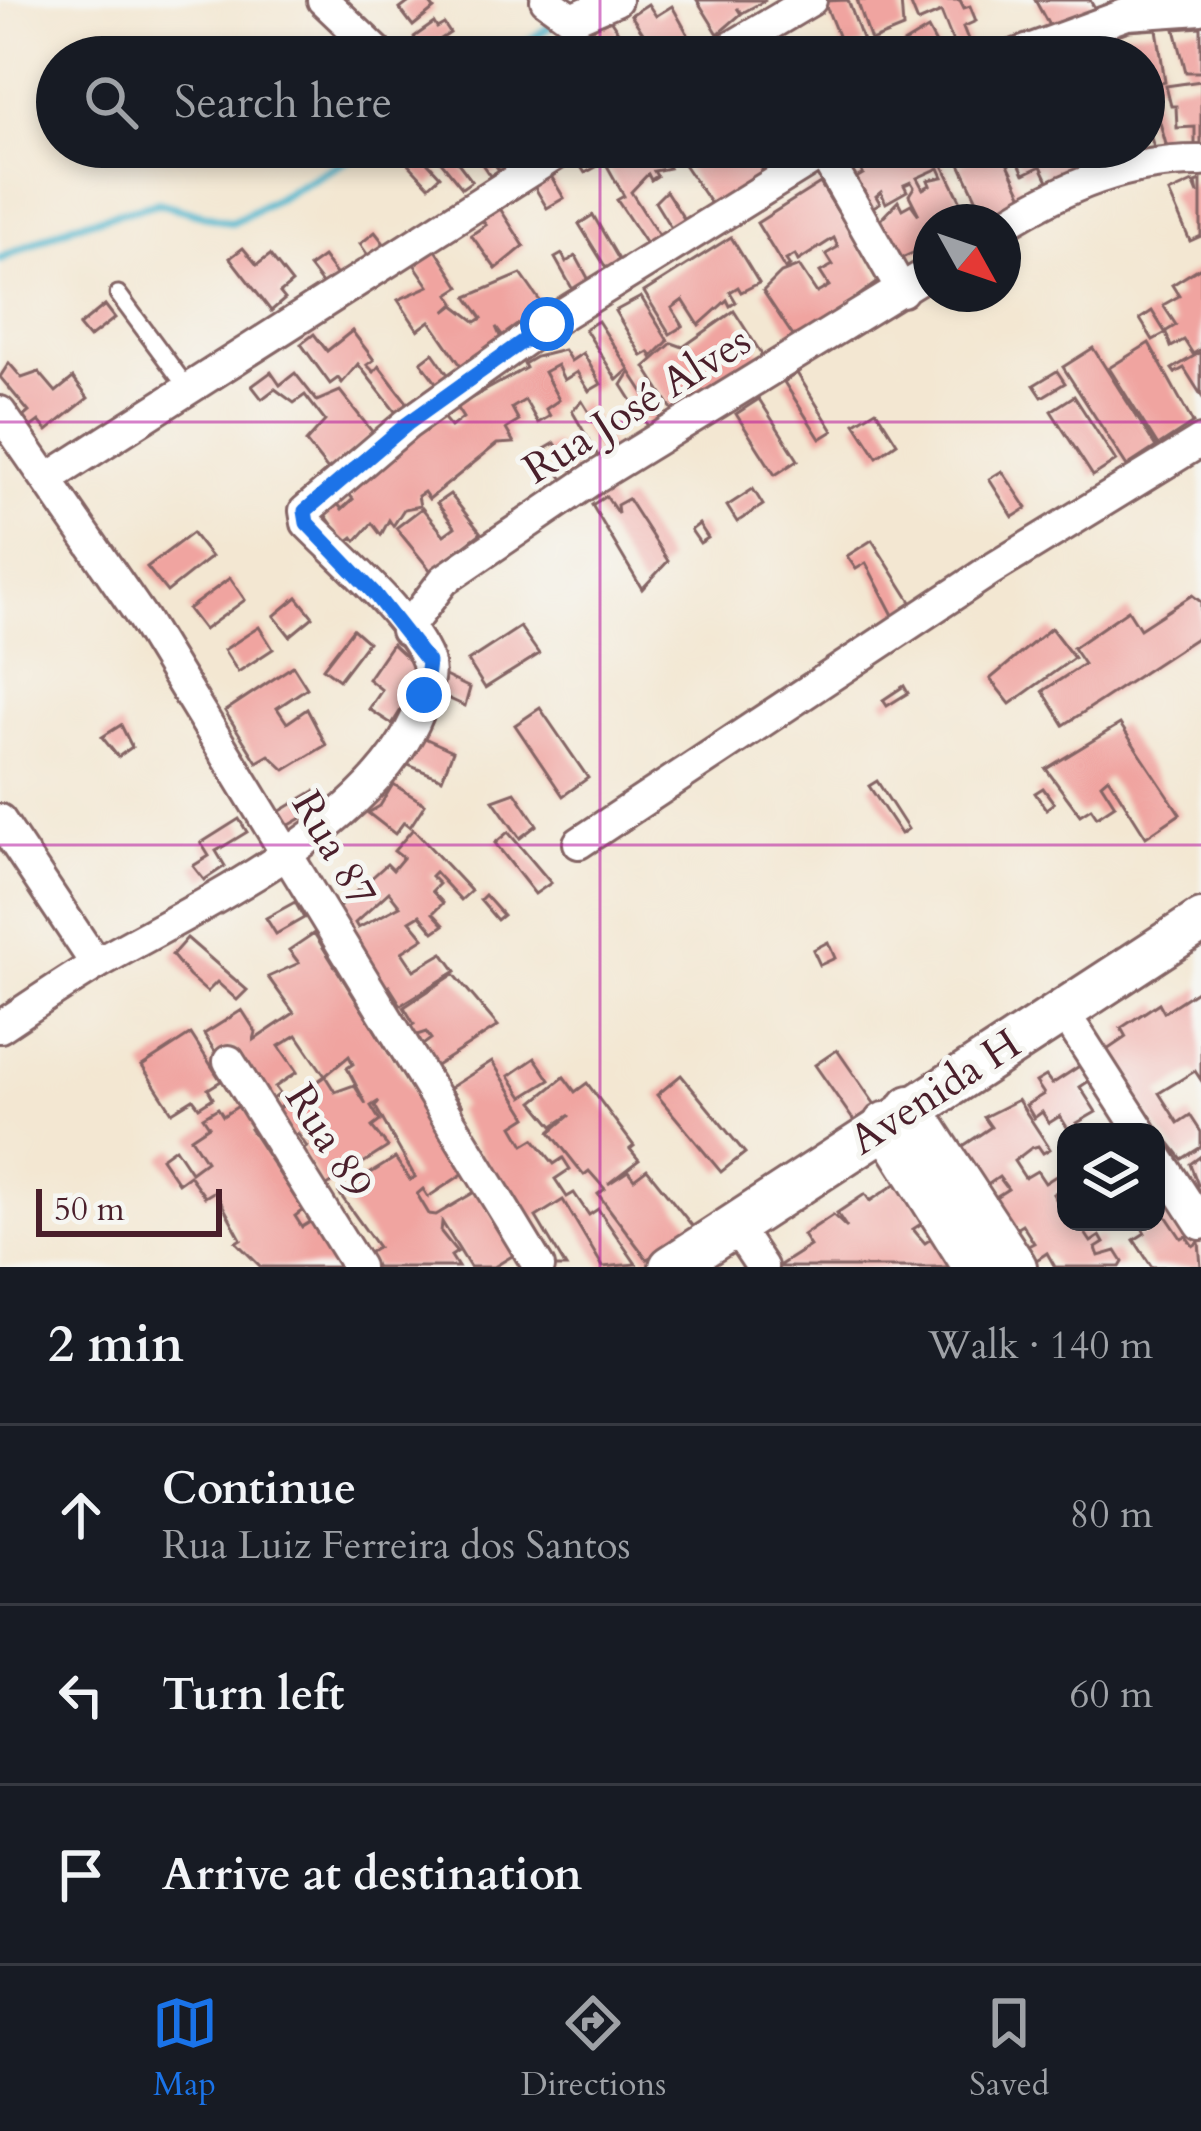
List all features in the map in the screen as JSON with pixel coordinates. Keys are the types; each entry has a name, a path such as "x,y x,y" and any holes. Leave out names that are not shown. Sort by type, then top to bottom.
{"street":[{"path":"323,0 361,36"},
{"path":"558,10 616,0"},
{"path":"773,36 811,0"},
{"path":"1067,36 1127,14 1201,9"},
{"path":"1165,164 1201,161"},
{"path":"50,478 534,168"},
{"path":"0,1027 96,964 289,854 391,758 418,718 428,662 406,630 307,523 305,511 407,424 547,324 795,168"},
{"path":"835,168 902,291"},
{"path":"1021,215 1076,184 1120,168"},
{"name":"Rua José Alves","path":"406,630 444,580 594,478 913,283"},
{"name":"Rua 87","path":"0,412 50,478 289,854 539,1267"},
{"path":"579,843 988,571 1201,441"},
{"path":"0,820 96,964"},
{"name":"Avenida H","path":"709,1267 754,1255 904,1126 1201,920"},
{"name":"Avenida H","path":"671,1267 1201,954"},
{"path":"1076,1031 1135,1123"},
{"name":"Rua 89","path":"229,1060 358,1267"},
{"path":"904,1126 975,1267"},
{"path":"904,1126 1016,1267"},
{"path":"1165,1169 1201,1224"}],"lane":[{"path":"118,294 188,389"}],"building":[{"path":"412,0 427,0 434,9 413,26 400,9"},
{"path":"697,0 766,0 742,13 737,8 741,14 718,34"},
{"path":"848,0 861,36 838,36 824,1"},
{"path":"857,0 901,0 903,28 869,36"},
{"path":"909,0 960,0 964,8 970,6 976,21 963,27 967,36 951,36 941,12 918,22"},
{"path":"1035,0 1090,0 1096,11 1052,31"},
{"path":"648,4 656,16 672,6 689,36 645,36 631,15"},
{"path":"609,18 621,36 582,36"},
{"path":"434,23 437,28 444,24 450,33 446,36 415,36"},
{"path":"1201,27 1201,72 1186,72 1175,29"},
{"path":"1157,29 1158,36 1114,36 1113,32"},
{"path":"1201,81 1201,146 1195,146 1195,127 1177,128 1176,106 1171,106 1166,86"},
{"path":"412,168 433,168 440,176 429,186"},
{"path":"446,168 462,168 472,181 462,188"},
{"path":"608,168 669,168 654,171 657,176 651,180 648,174 631,192 661,239 648,247 617,200 624,196"},
{"path":"686,168 762,168 767,178 713,207"},
{"path":"860,168 939,168 944,168 962,204 914,204 911,182 904,185 907,191 886,203 881,192 876,196 880,203 868,210 851,181 863,174","holes":["939,168 943,177 928,180 930,185 923,189 917,178"]},
{"path":"962,168 1010,168 1025,200 979,204"},
{"path":"1042,168 1094,168 1051,187"},
{"path":"551,176 564,198 547,208 534,186"},
{"path":"1201,181 1201,236 1190,241 1169,193 1193,182 1198,194 1196,183"},
{"path":"820,183 880,280 819,325 793,336 763,291 781,273 799,266 817,293 829,286 820,272 833,265 826,254 838,247 834,238 798,261 795,255 786,260 790,266 785,269 757,223"},
{"path":"666,191 688,225 674,233 655,202"},
{"path":"898,201 902,209 911,204 913,253 899,259 880,220"},
{"path":"499,207 524,246 496,269 471,235 486,225 481,219"},
{"path":"593,215 621,263 608,271 579,224"},
{"path":"375,232 386,246 370,258 360,244"},
{"path":"731,237 759,283 730,292 736,302 730,306 727,300 699,325 683,300 672,308 683,326 670,334 644,292"},
{"path":"434,247 460,287 449,294 455,303 445,312 454,305 476,322 482,318 467,297 521,274 547,311 505,339 496,327 502,341 462,367 430,321 418,330 398,300 429,286 412,261"},
{"path":"243,248 257,265 270,255 292,283 280,293 285,299 271,311 230,258"},
{"path":"562,254 566,262 576,256 589,280 573,290 555,258"},
{"path":"323,257 339,278 326,289 309,267"},
{"path":"1201,267 1201,349 1193,354 1184,340 1171,347 1166,333 1153,340 1140,319 1152,311 1165,332 1176,325 1163,305 1179,296 1172,285"},
{"path":"641,297 668,341 652,357 649,352 642,356 615,311"},
{"path":"105,305 115,318 89,338 79,326"},
{"path":"734,311 766,361 746,374 742,368 675,414 645,367 672,343 683,347"},
{"path":"598,321 629,369 617,380 585,329"},
{"path":"352,331 374,360 367,365 374,372 379,366 409,405 397,414 358,364 342,383 338,378 330,384 301,344 314,334 327,351"},
{"path":"1149,343 1193,423 1158,446 1109,368"},
{"path":"1093,348 1156,447 1127,466 1063,367"},
{"path":"564,350 571,361 583,353 601,384 589,391 577,372 564,380 557,365 544,372 559,400 546,409 550,416 538,423 525,400 512,408 519,421 506,429 514,443 497,444 429,499 424,492 418,496 420,506 404,509 393,526 389,520 381,535 372,523 356,541 353,537 345,543 322,510 334,500 342,509 353,499 345,489 441,415 451,427 463,418 454,404 526,368 524,364 536,357"},
{"path":"1201,352 1201,395 1184,368 1175,373 1172,369"},
{"path":"433,353 449,376 437,384 421,362"},
{"path":"9,363 22,378 39,372 56,392 73,378 88,398 47,431 39,421 31,427 23,417 29,412 0,377"},
{"path":"1057,371 1065,383 1042,397 1034,385"},
{"path":"271,372 280,385 295,373 317,401 340,391 374,434 328,470 306,442 325,421 305,395 294,403 275,389 262,399 252,386"},
{"path":"630,372 666,427 653,434 622,385"},
{"path":"797,373 833,431 820,439 784,382"},
{"path":"1074,396 1116,461 1093,476 1051,411"},
{"path":"759,399 798,460 775,475 736,414"},
{"path":"582,401 614,453 601,461 572,411"},
{"path":"876,410 897,443 877,457 855,423"},
{"path":"555,443 575,474 564,481 543,450"},
{"path":"1002,471 1027,508 1013,517 989,479"},
{"path":"753,489 763,505 737,522 727,506"},
{"path":"450,494 481,533 431,571 396,528 422,508 444,535 455,527 437,503"},
{"path":"606,496 618,514 617,505 628,499 668,561 642,589 592,505"},
{"path":"699,524 708,538 700,543 691,530"},
{"path":"192,533 211,557 167,592 147,567"},
{"path":"872,540 913,605 894,617 866,563 856,569 847,556"},
{"path":"230,578 245,600 204,630 188,609"},
{"path":"1192,595 1201,602 1201,635 1064,725 1043,691 1084,664 1073,648 1128,610 1140,629"},
{"path":"297,597 313,617 290,636 274,616"},
{"path":"259,627 273,649 238,672 224,650"},
{"path":"520,627 539,654 485,688 468,661"},
{"path":"1051,628 1074,658 1010,704 990,679"},
{"path":"353,629 368,642 339,680 323,668"},
{"path":"392,644 424,674 392,724 369,709 382,690 368,679"},
{"path":"293,666 307,688 277,708 287,723 307,709 326,745 285,770 269,755 257,762 225,711"},
{"path":"445,676 470,688 465,706 437,693"},
{"path":"904,686 908,693 887,706 883,700"},
{"path":"540,708 588,778 563,796 515,725"},
{"path":"1120,724 1180,814 1146,837 1108,777 1101,783 1115,805 1097,817 1091,808 1080,815 1046,769"},
{"path":"121,725 132,747 118,757 102,737"},
{"path":"418,735 453,751 442,779 408,765"},
{"path":"877,781 908,829 901,834 869,786"},
{"path":"393,784 425,804 410,827 404,822 395,834 368,813 380,806"},
{"path":"1043,788 1054,803 1046,809 1035,793"},
{"path":"314,791 323,806 286,827 277,813"},
{"path":"515,792 537,825 520,838 493,800"},
{"path":"239,819 247,832 216,851 225,866 204,880 193,866 209,856 201,843"},
{"path":"413,829 471,891 461,900 435,872 431,876 439,884 432,891 443,903 433,913 444,925 434,932 420,915 410,921 424,938 402,952 414,970 443,953 456,971 401,1005 389,986 381,991 335,911 387,864 393,870 403,858 394,851","holes":["389,892 400,906 358,928 355,923"]},
{"path":"508,832 551,883 535,894 495,843"},
{"path":"485,895 503,915 497,920 480,900"},
{"path":"295,902 304,918 276,934 266,918"},
{"path":"314,933 464,1173 428,1197 423,1189 417,1194 429,1214 436,1215 478,1190 517,1253 494,1267 470,1267 442,1222 441,1232 457,1252 451,1256 458,1267 376,1267 367,1254 378,1247 339,1193 395,1158 410,1180 415,1177 375,1106 379,1101 371,1106 380,1121 372,1127 388,1147 324,1188 302,1150 307,1147 298,1134 291,1138 273,1112 325,1076 297,1035 279,1046 297,1072 275,1087 280,1094 270,1101 233,1046 218,1056 204,1034 242,1010 256,1032 254,1040 294,1013 268,977 299,963 289,950","holes":["349,1056 353,1064 347,1068 366,1104 354,1085 335,1092 325,1076"]},
{"path":"187,938 247,990 237,1000 217,982 207,992 172,955"},
{"path":"828,942 835,958 820,965 813,950"},
{"path":"454,974 498,1026 431,1069 417,1049 431,1039 426,1032 414,1036 409,1027 414,1024 404,1007"},
{"path":"1201,988 1201,1080 1195,1071 1159,1093 1178,1123 1190,1115 1201,1132 1201,1147 1182,1159 1165,1137 1165,1123 1154,1123 1101,1054 1126,1037 1121,1028 1159,1003 1164,1012"},
{"path":"191,1034 221,1081 208,1089 213,1098 199,1107 193,1099 172,1112 142,1066"},
{"path":"837,1050 876,1106 854,1121 815,1065"},
{"path":"535,1058 550,1080 523,1097 509,1076"},
{"path":"492,1061 527,1117 513,1126 524,1145 534,1139 554,1164 563,1158 570,1169 555,1179 567,1197 574,1193 589,1215 598,1209 636,1264 603,1267 563,1200 536,1217 566,1267 549,1267 550,1256 542,1262 456,1110 462,1106 450,1088"},
{"path":"1081,1065 1089,1081 1080,1087 1096,1112 1077,1123 1064,1123 1060,1116 1049,1123 1042,1112 1034,1118 1026,1105 1044,1094 1036,1082 1046,1076 1052,1084"},
{"path":"681,1075 745,1153 721,1172 657,1095"},
{"path":"564,1077 575,1092 587,1083 634,1146 630,1149 639,1160 608,1184 628,1171 634,1179 647,1169 694,1228 680,1240 647,1259 598,1194 605,1189 589,1171 584,1175 550,1132 570,1115 553,1126 533,1102"},
{"path":"1018,1100 1050,1149 1043,1153 1038,1146 1031,1148 1014,1161 1025,1178 1037,1171 1045,1183 1057,1175 1053,1194 1057,1231 1084,1231 1091,1242 1100,1236 1104,1243 1096,1248 1099,1256 1116,1251 1123,1262 1120,1267 1055,1267 1047,1253 1035,1261 1026,1247 1034,1243 1022,1224 1014,1229 994,1198 1008,1189 999,1177 986,1186 960,1148 991,1127 984,1117"},
{"path":"243,1103 257,1124 250,1129 303,1210 295,1216 302,1227 312,1221 341,1267 261,1267 236,1242 241,1239 215,1191 205,1197 189,1175 178,1183 161,1158 175,1148 191,1172 206,1161 191,1138 209,1126 203,1117 218,1108 223,1116"},
{"path":"1201,1156 1201,1196 1196,1199 1190,1190 1198,1185 1190,1164"},
{"path":"900,1181 927,1220 913,1229 925,1243 937,1235 958,1267 777,1267 810,1246 803,1235 833,1215 847,1228 837,1213 865,1194 870,1201"},
{"path":"1165,1214 1181,1238 1186,1236 1193,1246 1199,1242 1201,1267 1152,1267 1134,1240 1145,1233 1165,1231"}],"waterway":[{"path":"536,36 558,21"},
{"path":"0,259 73,225 158,203 232,223 333,168"}],"route":[{"path":"424,695 428,662 373,592 307,523 305,511 344,473 407,424 547,324"}]}
